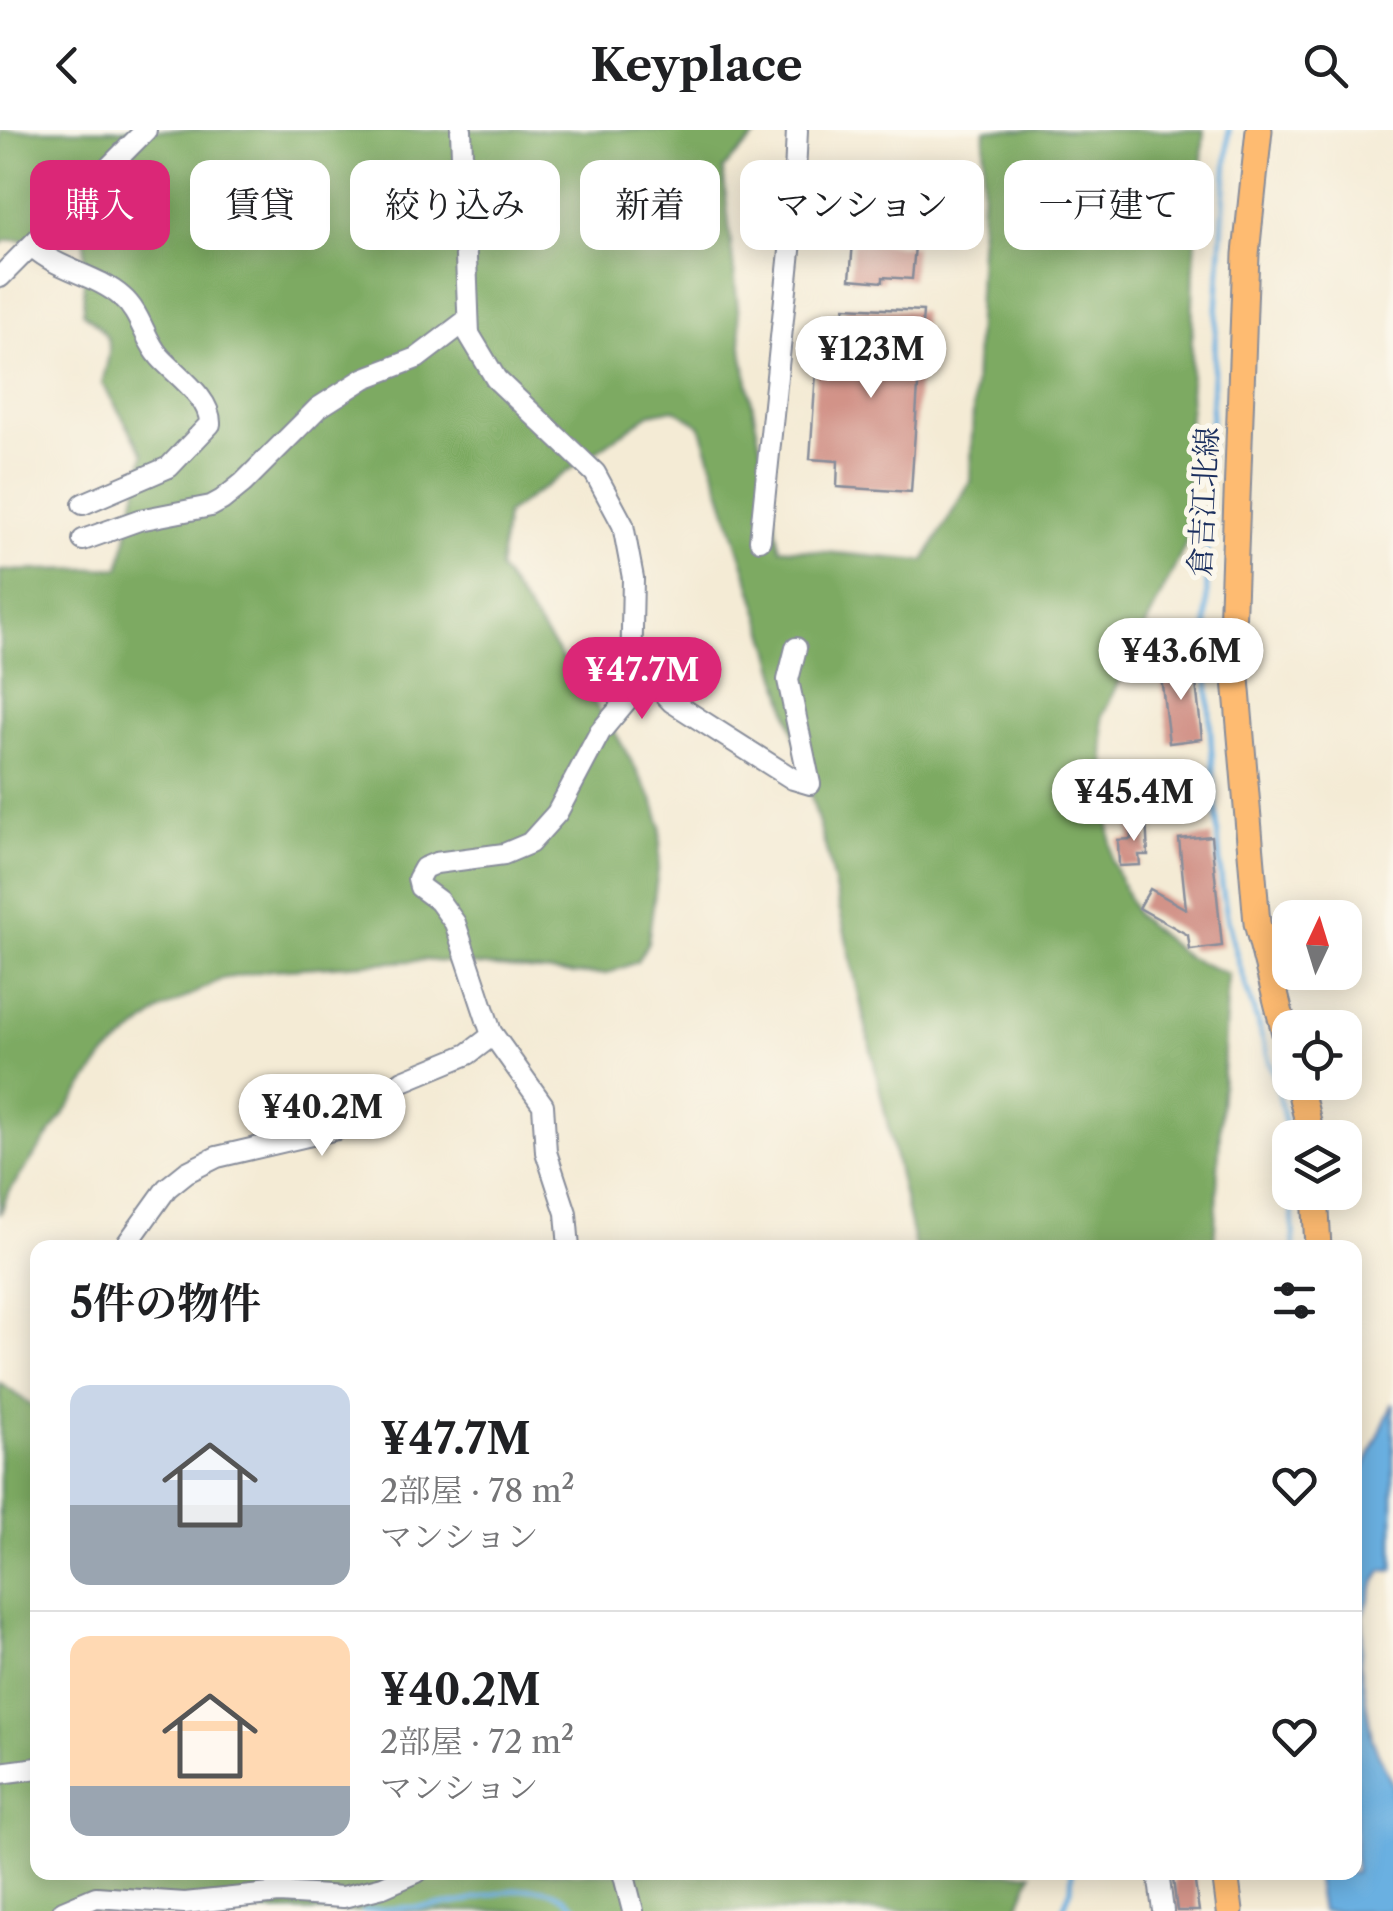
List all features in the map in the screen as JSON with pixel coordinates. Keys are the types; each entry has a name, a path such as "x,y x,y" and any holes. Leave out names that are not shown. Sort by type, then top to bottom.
{"main road":[{"name":"倉吉江北線","path":"1259,130 1246,254 1232,632 1257,924 1279,1010"},
{"path":"1316,1210 1318,1240"},
{"path":"1226,1880 1230,1911"}],"street":[{"path":"117,160 146,130"},
{"path":"461,130 470,334 496,379 594,473 622,525 634,578 631,678 626,702 600,732 576,781 544,830 530,843 514,850 436,863 420,873 420,887 440,900 455,923 493,1035 542,1105 546,1152 566,1213 569,1240"},
{"path":"760,540 793,222 797,130"},
{"path":"0,278 30,249"},
{"path":"40,250 121,296 135,311 154,351 204,402 210,417 210,424 169,467 82,504"},
{"path":"82,540 139,520 211,506 222,500 318,408 365,378 417,358 467,320"},
{"path":"632,648 650,679 672,702 792,778 810,784 788,680 796,648"},
{"path":"130,1240 166,1188 187,1172 217,1157 337,1129 403,1081 468,1054 493,1035"},
{"path":"0,1773 30,1769"},
{"path":"63,1911 96,1897 186,1903 278,1894 342,1897 399,1880"},
{"path":"625,1880 632,1911"},
{"path":"1159,1880 1163,1911"}],"green space":[{"path":"0,130 762,130 723,169 743,356 780,548 924,561 970,482 980,250 984,250 985,130 1204,130 1202,160 1004,160 1004,250 1195,250 1186,544 1102,716 1112,861 1136,915 1186,957 1228,974 1214,1240 913,1240 828,857 769,644 700,425 674,409 650,414 506,514 499,569 616,734 654,802 661,827 659,863 648,942 637,962 606,974 424,960 270,970 222,979 160,1011 105,1056 8,1193 0,1215 0,571 120,568 144,454 102,383 109,343 101,329 83,313 85,250 170,250 170,160 30,160 30,240 7,240 0,245"},
{"path":"0,1383 30,1404 30,1880 1029,1880 1016,1911 0,1911"}],"water":[{"path":"1393,1403 1393,1570 1382,1571 1373,1586 1364,1614 1362,1638 1362,1473"},
{"path":"1362,1676 1372,1739 1393,1786 1393,1911 1321,1911 1316,1880 1362,1880"}],"building":[{"path":"852,250 915,250 912,279 850,279"},
{"path":"845,307 923,311 911,492 837,487 838,461 810,459 816,372 840,374"},
{"path":"1194,664 1202,739 1169,743 1160,668"},
{"path":"1146,819 1148,855 1139,855 1140,865 1119,866 1118,840 1131,839 1130,820"},
{"path":"1211,836 1222,946 1190,950 1188,935 1139,908 1150,889 1186,909 1179,839"},
{"path":"1173,1880 1195,1880 1199,1911 1177,1911"}],"waterway":[{"path":"1229,130 1209,462 1210,711 1219,855 1229,926 1284,1120"},
{"path":"1292,1210 1294,1240"},
{"path":"1062,1911 1072,1880"},
{"path":"364,1911 449,1904 534,1889 565,1898 580,1911"}]}
